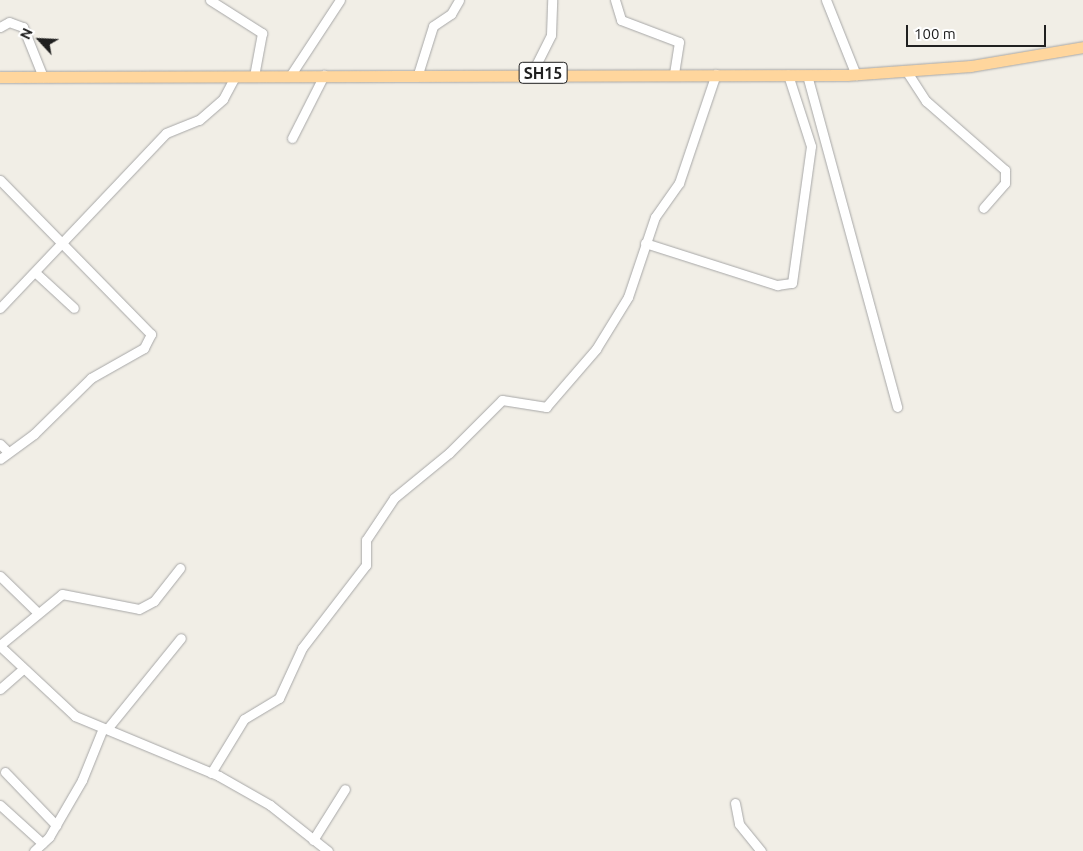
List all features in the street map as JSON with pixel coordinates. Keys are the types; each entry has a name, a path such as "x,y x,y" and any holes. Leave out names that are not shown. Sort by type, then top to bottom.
{"main road":[{"name":"SH15","path":"0,78 532,73 856,75 907,72 1083,47"}],"street":[{"path":"210,0 262,33 254,76"},
{"path":"224,9 228,0"},
{"path":"290,76 340,0"},
{"path":"418,74 433,26 451,14 459,0"},
{"path":"532,73 551,36 552,0"},
{"path":"615,0 621,20 679,42 674,74"},
{"path":"826,0 856,75"},
{"path":"0,27 9,22 23,27 43,77"},
{"path":"907,72 926,101 1004,170 1005,183 983,208"},
{"path":"211,773 244,719 280,698 302,648 366,565 366,540 394,498 449,453 502,400 535,408 546,406 614,322 628,297 645,243 658,211 679,183 716,74"},
{"path":"292,138 324,75"},
{"path":"645,243 777,285 792,283 812,146 788,75"},
{"path":"807,75 897,407"},
{"path":"0,308 37,274 166,133 192,124 217,105 235,76"},
{"path":"0,180 66,243 149,328 151,338 144,348 91,378 34,434 0,460"},
{"path":"37,274 74,308"},
{"path":"0,444 8,452"},
{"path":"180,568 154,601 139,609 101,604 66,593 37,612 0,646 22,670 75,716 211,773 270,805 324,850"},
{"path":"0,576 37,612"},
{"path":"34,851 42,844 56,825 95,755 105,728 182,638"},
{"path":"0,689 22,670"},
{"path":"5,772 56,825"},
{"path":"313,840 345,789"},
{"path":"735,802 739,824 761,851"},
{"path":"0,805 42,844"}]}
